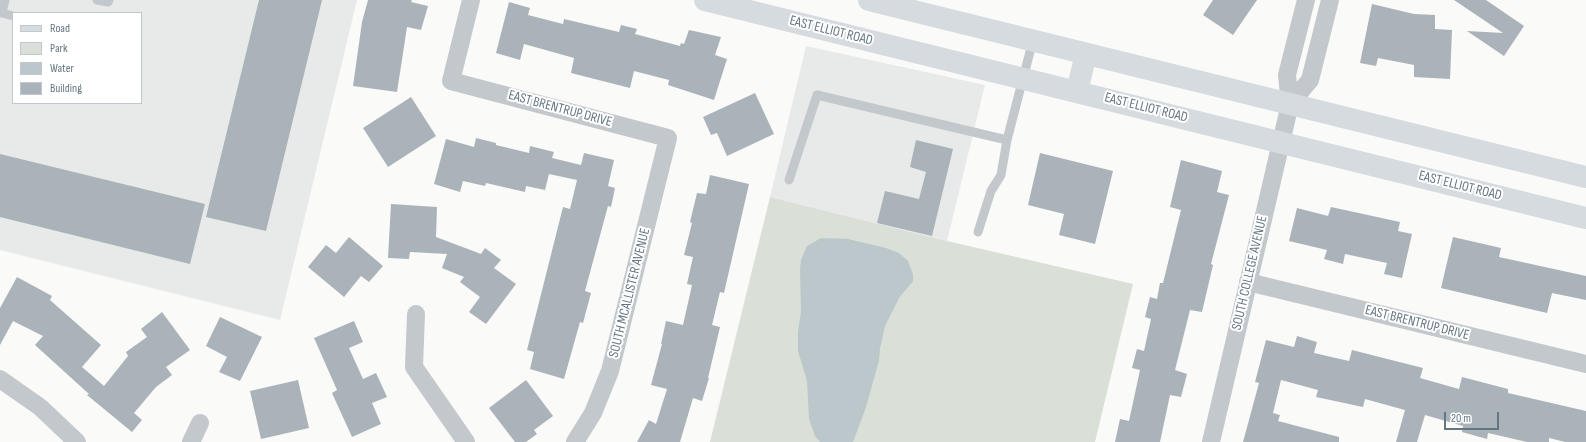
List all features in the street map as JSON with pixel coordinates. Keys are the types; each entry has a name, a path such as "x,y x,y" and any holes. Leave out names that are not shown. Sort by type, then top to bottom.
{"main road":[{"name":"EAST ELLIOT ROAD","path":"705,0 1586,218"},
{"path":"870,0 1586,177"},
{"path":"1077,91 1086,54"}],"street":[{"name":"EAST BRENTRUP DRIVE","path":"471,0 451,81 668,138"},
{"name":"SOUTH COLLEGE AVENUE","path":"1290,104 1310,80 1330,0"},
{"name":"SOUTH COLLEGE AVENUE","path":"1211,442 1290,104 1288,75 1304,6"},
{"path":"1304,6 1326,17"},
{"name":"SOUTH MCALLISTER AVENUE","path":"575,442 593,414 610,371 668,138"},
{"name":"EAST BRENTRUP DRIVE","path":"1248,282 1586,364"},
{"path":"416,314 414,367 466,442"},
{"path":"1,381 40,407 77,442"},
{"path":"191,442 200,423"}],"lane":[{"path":"4,0 2,13 12,16"},
{"path":"97,0 108,2 108,0"},
{"path":"978,232 991,190 1001,175 1007,140 1033,40"},
{"path":"789,180 817,95 1007,140"}],"shaded area":[{"path":"0,0 357,0 280,320 0,250"},
{"path":"806,46 985,85 947,241 770,197"}],"green space":[{"path":"770,197 947,241 1133,284 1095,442 710,442"}],"water":[{"path":"821,238 848,239 886,248 899,253 908,261 913,274 913,281 899,298 885,326 880,348 879,361 865,410 853,442 820,442 815,436 809,419 807,381 798,351 798,332 801,312 801,260 807,246"}],"building":[{"path":"259,0 322,0 266,231 206,217"},
{"path":"368,0 412,0 411,2 428,6 421,30 407,27 397,92 353,86 362,22"},
{"path":"1213,0 1257,0 1233,35 1203,15"},
{"path":"1454,0 1486,0 1524,26 1504,56 1467,31 1503,33"},
{"path":"509,2 530,8 528,15 563,24 564,19 619,32 621,25 637,29 635,34 680,46 681,43 684,44 689,30 721,37 715,55 727,59 714,100 668,85 669,80 634,71 630,88 571,73 574,58 524,44 520,60 496,53"},
{"path":"1372,4 1414,14 1435,15 1435,29 1452,30 1450,79 1414,77 1414,65 1378,58 1376,66 1360,63"},
{"path":"755,93 774,134 727,156 717,133 711,135 703,117"},
{"path":"411,97 436,136 388,167 363,128"},
{"path":"476,138 496,143 496,145 529,153 530,146 554,152 552,158 581,165 584,153 614,160 608,186 615,188 611,207 608,206 585,291 591,293 583,323 580,322 564,379 530,369 534,352 527,350 563,207 570,209 577,180 549,174 545,190 526,186 525,192 486,183 485,186 463,181 460,192 434,184 446,139 474,147"},
{"path":"916,140 953,149 932,236 877,223 885,191 919,199 926,172 910,167"},
{"path":"1040,153 1113,171 1095,244 1059,235 1064,214 1028,205"},
{"path":"0,154 205,204 190,264 0,217"},
{"path":"1181,160 1222,171 1217,192 1229,195 1211,264 1213,265 1202,312 1190,310 1175,370 1187,374 1181,397 1170,395 1160,442 1115,442 1120,419 1129,421 1140,370 1132,368 1137,349 1144,351 1151,319 1145,317 1150,297 1157,299 1160,283 1163,283 1181,210 1170,207"},
{"path":"710,175 749,184 724,293 720,292 712,325 720,327 709,378 702,401 693,398 680,442 637,442 649,420 656,424 667,389 651,385 662,344 666,321 683,325 692,285 687,284 693,257 684,255 692,223 690,222 697,193 706,194"},
{"path":"391,204 437,207 436,237 481,254 485,248 501,260 494,268 516,284 486,324 469,312 480,297 460,282 464,277 442,268 447,254 410,252 409,259 388,258"},
{"path":"1331,207 1400,222 1398,231 1412,234 1402,278 1384,274 1387,263 1345,254 1343,264 1324,259 1327,250 1289,241 1297,208 1328,216"},
{"path":"349,237 383,266 369,282 361,276 344,297 308,267 326,245 336,253"},
{"path":"1453,237 1501,248 1499,257 1586,276 1586,300 1552,293 1547,313 1441,288"},
{"path":"17,277 52,296 50,300 101,345 82,367 104,386 128,356 126,352 147,337 141,329 162,312 190,350 166,367 172,375 156,387 134,413 142,420 132,432 87,395 89,394 35,345 43,336 13,321 0,345 0,308"},
{"path":"220,317 262,337 240,381 219,372 227,357 206,346"},
{"path":"354,321 363,342 349,348 363,379 376,373 387,397 372,403 381,424 352,437 332,393 337,390 314,338"},
{"path":"1297,336 1317,342 1314,353 1349,361 1352,350 1423,368 1420,378 1459,389 1462,377 1508,389 1508,393 1586,411 1586,442 1565,442 1549,438 1549,442 1527,442 1488,433 1487,439 1462,432 1463,426 1425,415 1417,442 1396,442 1405,410 1365,399 1363,407 1316,397 1318,390 1281,380 1273,413 1280,415 1278,421 1339,437 1339,442 1243,442 1259,383 1255,382 1266,340 1294,347"},
{"path":"298,380 309,428 261,439 250,391"},
{"path":"526,380 553,416 534,430 537,434 526,442 515,442 489,408"}]}
